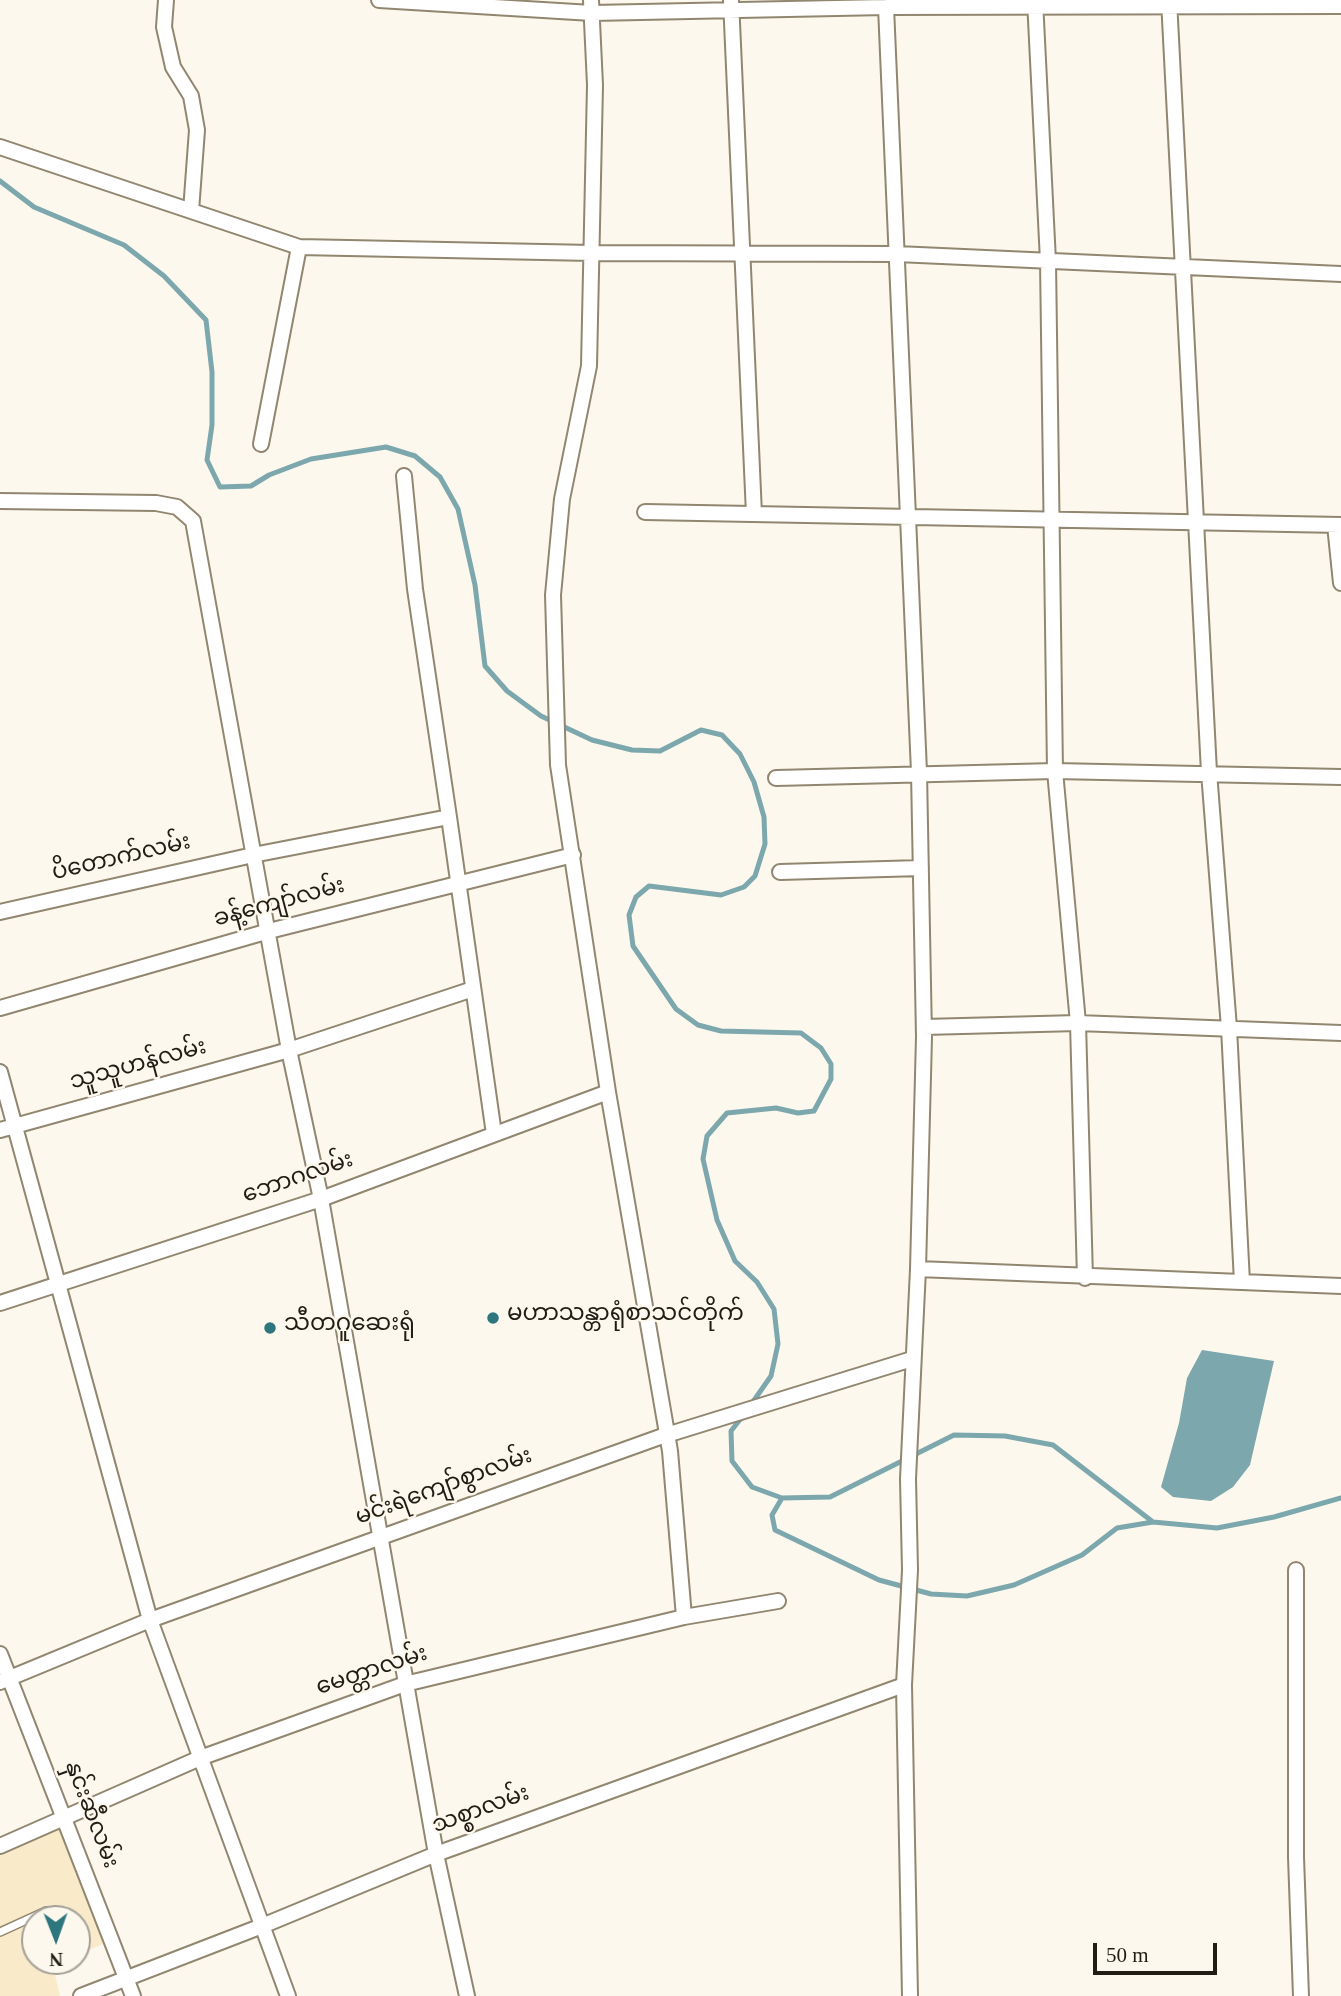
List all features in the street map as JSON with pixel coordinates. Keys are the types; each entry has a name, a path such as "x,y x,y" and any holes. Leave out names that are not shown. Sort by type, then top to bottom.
{"street":[{"path":"166,0 164,27 173,67 191,96 197,130 191,211"},
{"path":"379,0 591,6 886,7 1169,3 1341,6"},
{"path":"1169,3 1185,267 1195,522 1209,772 1230,1028 1242,1282"},
{"path":"1035,4 1048,261 1055,771 1078,1023 1085,1278"},
{"path":"731,5 754,514"},
{"path":"591,6 595,85 589,366 562,499 553,595 558,765 608,1091 667,1435 675,1494 684,1617"},
{"path":"886,7 919,772 924,1027 918,1269 908,1479 910,1570 904,1685 910,1996"},
{"path":"0,147 299,247 592,253 897,254 1341,274"},
{"path":"261,444 299,247"},
{"path":"404,476 415,589 494,1134"},
{"path":"0,502 156,503 177,507 193,521 253,855 270,931 289,1050 321,1199 378,1539 436,1854 467,1996"},
{"path":"645,512 1338,525 1341,583"},
{"path":"776,778 919,772 1055,771 1209,772 1341,777"},
{"name":"ပိတောက်လမ်း","path":"0,912 253,855 449,817"},
{"name":"ခန့်ကျော်လမ်း","path":"0,1008 270,931 573,855"},
{"path":"780,872 921,868"},
{"name":"သူသူဟန်လမ်း","path":"7,1127 289,1050 473,989"},
{"path":"924,1027 1078,1023 1341,1033"},
{"path":"0,1072 7,1127 57,1282 150,1620 288,1996"},
{"name":"ဘောဂလမ်း","path":"0,1303 57,1282 321,1199 608,1091"},
{"path":"918,1269 1085,1278 1341,1286"},
{"name":"မင်းရဲကျော်စွာလမ်း","path":"4,1680 150,1620 667,1435 912,1359"},
{"path":"1296,1570 1296,1857 1301,1996"},
{"name":"မေတ္တာလမ်း","path":"0,1846 201,1758 405,1684 684,1617 778,1601"},
{"name":"နှင်းဆီလမ်း","path":"0,1654 4,1680 65,1816 133,1996"},
{"name":"သစ္စာလမ်း","path":"81,1996 262,1926 436,1854 904,1685"}],"lane":[{"path":"0,1932 21,1923"}],"shaded area":[{"path":"60,1826 90,1905 21,1905 21,1975 55,1975 60,1996 0,1996 0,1853"},
{"path":"91,1907 105,1943 91,1949"}],"water":[{"path":"1202,1350 1274,1361 1250,1465 1233,1487 1211,1501 1173,1497 1161,1487 1179,1423 1187,1378"}],"waterway":[{"path":"0,181 34,207 124,245 164,276 206,320 212,372 212,425 207,460 220,487 251,486 269,475 311,459 386,447 415,456 440,477 458,509 475,585 485,666 507,691 541,716 592,740 632,750 660,751 701,730 722,735 740,754 754,782 764,817 765,844 755,876 744,887 721,895 649,886 636,897 629,915 633,946 676,1009 698,1025 721,1031 801,1033 821,1048 831,1064 831,1079 814,1111 798,1113 776,1108 727,1113 707,1136 703,1159 717,1220 735,1261 757,1282 774,1309 778,1344 771,1376 750,1406"},
{"path":"742,1417 731,1431 732,1461 752,1487 782,1498 830,1497 954,1435 1005,1436 1053,1445 1153,1522 1217,1528 1274,1517 1341,1498"},
{"path":"782,1498 772,1515 775,1530 879,1580 931,1594 967,1596 1014,1585 1082,1555 1117,1528 1153,1522"}],"place":[{"name":"မဟာသန္တာရုံစာသင်တိုက်","path":"493,1318"},
{"name":"သီတဂူဆေးရုံ","path":"270,1328"}]}
